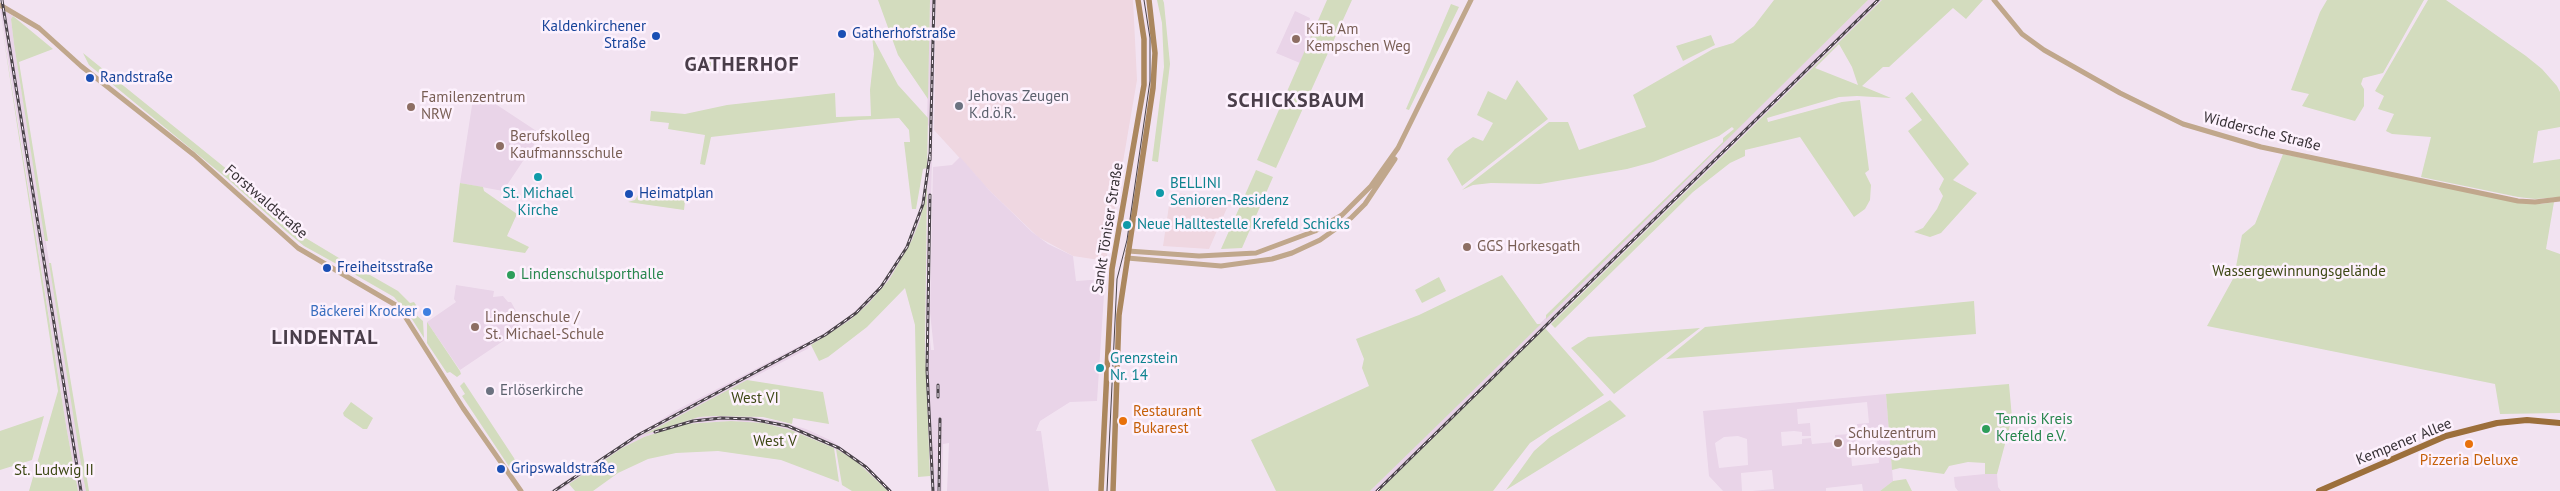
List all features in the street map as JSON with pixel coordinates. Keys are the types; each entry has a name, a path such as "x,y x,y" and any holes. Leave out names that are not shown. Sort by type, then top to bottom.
{"main road":[{"name":"Sankt Töniser Straße","path":"1101,491 1112,270 1144,76 1144,39 1138,0"},
{"name":"Sankt Töniser Straße","path":"1112,491 1116,352 1127,258 1153,88 1155,53 1149,0"},
{"name":"Kempener Allee","path":"2319,491 2446,436 2497,423 2527,420 2560,423"}],"street":[{"path":"1127,258 1221,266 1272,259 1292,252 1330,233 1359,210 1397,156 1405,135 1471,0"},
{"name":"Widdersche Straße","path":"1994,0 2022,34 2044,50 2128,97 2183,124 2261,147 2518,201 2535,202 2560,199"},
{"name":"Forstwaldstraße","path":"0,5 39,28 81,66 194,155 298,248 399,307 464,408 521,491"},
{"path":"1128,251 1199,256 1256,253 1315,231 1342,215 1362,195 1386,166 1405,135"}],"shaded area":[{"path":"930,0 936,0 928,319 931,350 934,350 930,312 933,167 952,165 960,157 989,190 1032,232 1048,244 1073,256 1076,281 1105,279 1097,401 1070,402 1040,421 1036,431 1041,431 1049,491 947,491 949,443 943,444 942,491 932,491 926,373 927,188 920,220 912,240 889,280 868,304 844,325 811,345 810,342 841,323 877,291 897,263 913,231 925,190 930,163 930,127 927,124"},
{"path":"936,0 1133,0 1137,80 1106,261 1073,256 1038,237 989,190 934,130"},
{"path":"1868,0 1882,0 1379,491 1370,491"},
{"path":"0,8 13,16 11,19 14,44 86,491 78,491 67,431"},
{"name":"KiTa Am Kempschen Weg","path":"1295,11 1310,18 1309,22 1316,25 1300,63 1276,53"},
{"name":"Berufskolleg Kaufmannsschule","path":"473,99 491,101 541,134 503,191 460,183"},
{"path":"1171,192 1230,201 1209,249 1163,246"},
{"name":"Lindenschule / St. Michael-Schule","path":"456,285 494,291 493,297 503,296 508,302 511,302 516,311 513,316 521,329 460,370 427,322 456,302 454,299"},
{"path":"805,343 809,348 646,434 699,417 748,416 778,421 806,429 832,441 867,466 892,491 888,491 854,460 823,442 777,426 731,421 685,424 644,437 622,448 559,491 550,491 673,412"},
{"name":"Schulzentrum Horkesgath","path":"1886,394 1893,481 1880,491 1863,491 1862,484 1826,488 1826,491 1752,491 1774,489 1772,470 1741,473 1742,491 1723,491 1709,476 1703,411","holes":["1867,402 1869,423 1857,424 1858,430 1876,428 1879,463 1852,466 1851,454 1857,453 1855,437 1851,434 1835,435 1835,442 1812,444 1811,438 1802,439 1802,444 1782,446 1781,432 1802,432 1802,436 1811,436 1810,423 1798,424 1797,409","1738,436 1747,439 1748,465 1719,468 1715,443 1724,437"]},
{"path":"1997,474 1998,487 2001,491 1958,491 1955,487 1954,477"}],"green space":[{"path":"878,0 930,0 928,99 898,55"},
{"path":"1157,0 1163,0 1164,3 1170,64 1158,162 1152,161 1164,67 1162,23"},
{"path":"1327,0 1352,0 1276,168 1257,160"},
{"path":"1774,0 1868,0 1546,319 1546,315 1723,142 1723,138 1734,129 1732,127 1719,136 1653,162 1627,169 1540,184 1491,183 1473,185 1462,190 1549,122 1568,122 1579,150 1646,127 1633,95 1713,49 1733,43 1754,26"},
{"path":"1882,0 1983,0 1966,19 1953,8 1889,67 1883,67 1862,86 1891,98 1839,97 1767,118 1768,122 1842,102 1860,100 1869,170 1865,173 1871,185 1870,200 1865,209 1854,217 1800,137 1745,150 1745,156 1730,163 1693,192 1555,328 1551,324","holes":["1839,44 1852,67 1858,85 1815,68"]},
{"path":"2327,0 2424,0 2383,73 2363,78 2361,84 2364,89 2364,106 2355,121 2302,106 2309,94 2291,90 2320,12"},
{"path":"2428,0 2446,0 2526,56 2542,69 2557,86 2560,92 2560,127 2538,131 2533,163 2560,159 2560,197 2535,199 2518,197 2421,177 2431,137 2392,134 2386,131 2394,114 2378,109 2384,96 2375,91"},
{"path":"1451,4 1459,7 1409,110 1406,109"},
{"name":"St. Ludwig II","path":"0,14 78,491 29,491 58,391"},
{"path":"13,16 53,49 19,62 48,241 45,241 14,44 11,19"},
{"path":"1711,35 1715,45 1683,61 1676,46"},
{"path":"872,36 898,85 928,118 927,168 923,169 916,209 912,209 904,142 910,142 909,130 899,118 859,120 711,137 705,165 700,164 705,135 668,129 669,123 650,121 651,111 685,114 727,105 835,93 836,117 871,116 870,90 874,54"},
{"path":"83,53 239,179 299,234 344,261 342,267 304,246 287,232 230,181 89,65"},
{"path":"713,56 715,71 707,72 703,57"},
{"path":"1517,80 1548,119 1462,186 1447,159 1455,149 1473,137 1483,141 1493,123 1477,115 1488,91 1506,100"},
{"path":"1912,92 1969,164 1953,180 1977,193 1941,233 1930,237 1914,232 1923,228 1937,209 1943,196 1939,189 1944,179 1908,131 1922,120 1905,98"},
{"name":"Wassergewinnungsgelände","path":"2283,154 2515,202 2541,204 2554,202 2546,249 2560,254 2560,413 2500,414 2495,384 2207,326 2234,277 2242,235 2255,224"},
{"path":"1256,170 1273,177 1242,248 1221,249"},
{"path":"460,183 483,187 484,191 517,214 507,236 529,247 525,253 453,242"},
{"path":"927,187 925,347 930,476 918,477 915,325 905,288 867,327 828,357 819,361 811,345 850,320 868,304 889,280 912,240 920,220"},
{"path":"640,191 680,197 685,201 684,210 628,202 635,200"},
{"path":"49,263 51,263 89,491 86,491 83,476"},
{"path":"349,263 398,291 410,303 414,302 418,308 407,313 394,297 347,270"},
{"path":"1502,275 1537,324 1541,324 1370,491 1276,491 1251,440 1369,386 1362,368 1364,359 1356,339 1419,315"},
{"path":"1439,277 1446,291 1422,303 1415,290"},
{"path":"1974,301 1976,334 1666,359 1705,327"},
{"path":"415,314 423,321 424,338 410,316"},
{"path":"427,322 460,371 461,374 457,377 450,372 447,373 427,343"},
{"path":"1545,328 1604,395 1530,443 1493,491 1379,491"},
{"path":"1700,328 1614,394 1571,348 1588,337"},
{"name":"West VI","path":"747,380 823,392 829,424 793,418 792,424 763,417 714,416 699,417 643,435"},
{"path":"464,382 514,458 516,463 513,468 510,468 462,396 465,394 460,386"},
{"path":"2009,384 2012,418 1997,474 1985,474 1985,463 1968,462 1949,466 1944,474 1900,468 1892,470 1886,394"},
{"path":"1610,400 1626,416 1506,490 1534,451 1550,437"},
{"path":"351,402 373,418 367,429 363,429 344,416 343,413"},
{"path":"44,416 32,460 0,470 0,431"},
{"name":"West V","path":"731,421 763,423 791,430 834,448 839,482 781,460 718,451 676,453 648,459 618,473 593,491 575,491 569,484 622,448 644,437 685,424"},
{"path":"836,449 855,460 888,491 852,491 842,485"},
{"path":"1906,479 1912,491 1880,491 1893,481"}],"tram line":[{"path":"1107,491 1117,279 1127,240 1150,81 1150,38 1144,0"}],"railway":[{"path":"2,0 81,491"},
{"path":"930,160 934,0"},
{"path":"1377,491 1878,0"},
{"path":"554,491 638,435 825,335 856,313 881,287 907,247 923,204 930,154"},
{"path":"930,195 927,370 933,491"},
{"path":"938,385 938,397"},
{"path":"655,432 693,421 721,418 751,419 788,426 839,448 866,467 890,491"},
{"path":"939,491 940,419"}],"place":[{"name":"Gatherhofstraße","path":"842,34"},
{"name":"Kaldenkirchener Straße","path":"656,36"},
{"name":"KiTa Am Kempschen Weg","path":"1296,39"},
{"name":"Randstraße","path":"90,78"},
{"name":"Jehovas Zeugen K.d.ö.R.","path":"959,106"},
{"name":"Familenzentrum NRW","path":"411,107"},
{"name":"Berufskolleg Kaufmannsschule","path":"500,146"},
{"name":"St. Michael Kirche","path":"538,177"},
{"name":"BELLINI Senioren-Residenz","path":"1160,193"},
{"name":"Heimatplan","path":"629,194"},
{"name":"Neue Halltestelle Krefeld Schicks","path":"1127,225"},
{"name":"GGS Horkesgath","path":"1467,247"},
{"name":"Freiheitsstraße","path":"327,268"},
{"name":"Lindenschulsporthalle","path":"511,275"},
{"name":"Bäckerei Krocker","path":"427,312"},
{"name":"Lindenschule / St. Michael-Schule","path":"475,327"},
{"name":"Grenzstein Nr. 14","path":"1100,368"},
{"name":"Erlöserkirche","path":"490,391"},
{"name":"Restaurant Bukarest","path":"1123,421"},
{"name":"Tennis Kreis Krefeld e.V.","path":"1986,429"},
{"name":"Schulzentrum Horkesgath","path":"1838,443"},
{"name":"Pizzeria Deluxe","path":"2469,444"},
{"name":"Gripswaldstraße","path":"501,469"}],"district":[{"name":"GATHERHOF","path":"742,65"},
{"name":"SCHICKSBAUM","path":"1296,101"},
{"name":"LINDENTAL","path":"325,338"}]}
